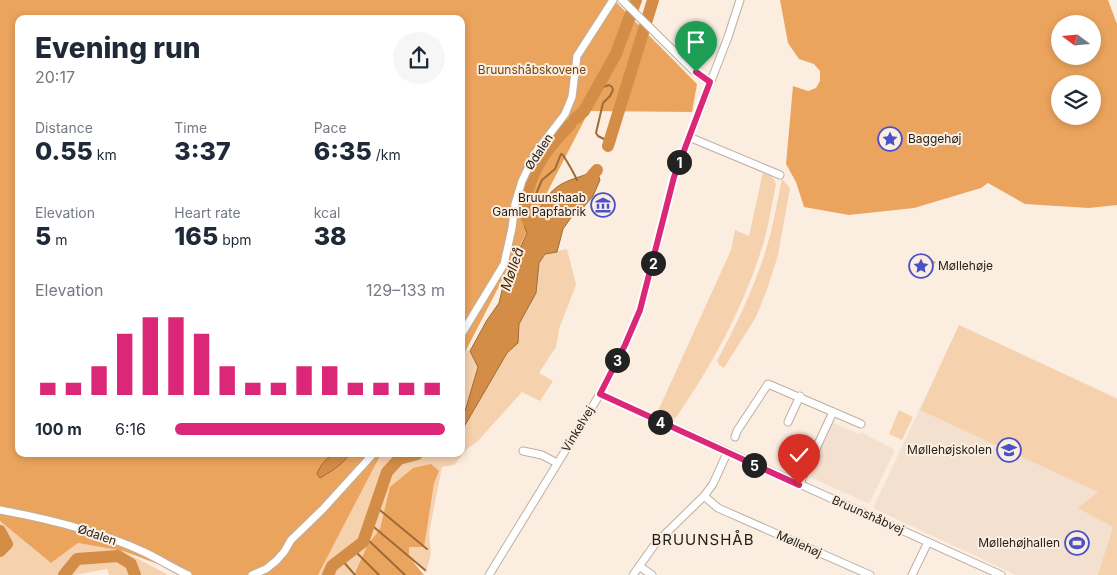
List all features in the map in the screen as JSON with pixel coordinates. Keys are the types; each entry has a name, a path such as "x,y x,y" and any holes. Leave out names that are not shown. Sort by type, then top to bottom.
{"street":[{"name":"Ødalen","path":"465,328 504,264 515,204 522,181 536,152 565,114 572,96 577,56 613,0"},
{"name":"Vinkelvej","path":"489,575 600,394 625,345 640,310 667,202 689,136 728,37 740,0"},
{"path":"624,3 696,72 710,82"},
{"path":"689,136 780,174"},
{"path":"735,437 768,384 800,396 861,424"},
{"name":"Bruunshåbvej","path":"600,394 1001,575"},
{"path":"788,422 800,396"},
{"path":"799,485 833,412"},
{"name":"Vinkelvej","path":"523,451 542,455 558,463"},
{"path":"633,575 655,544 704,496 712,484 727,452"},
{"path":"252,575 276,562 291,540 322,510 370,457"},
{"name":"Møllehøj","path":"704,496 718,508 870,575"},
{"name":"Ødalen","path":"0,510 87,530 144,552 188,575"},
{"path":"912,575 928,542"},
{"path":"639,566 652,575"}],"shaded area":[{"path":"763,172 771,176 776,184 766,234 756,265 727,333 675,419 658,411 731,250 735,230 749,236"},
{"path":"782,179 790,188 778,255 756,317 724,368 717,361 741,314 761,266 771,232"},
{"path":"567,249 576,285 559,329 556,347 539,373 553,381 540,401 522,392 477,442 465,452 465,425 507,353 518,343 519,324 536,293 539,263 545,254"},
{"name":"Møllehøjskolen","path":"959,325 1117,398 1117,575 1016,575 873,508"},
{"path":"959,325 1117,399 1117,575 1098,575 1113,527 1078,508 1098,492 920,410"},
{"path":"466,350 470,351 478,366 465,411"},
{"path":"899,410 913,417 902,440 889,434"},
{"path":"832,422 858,434 861,432 895,450 870,502 867,503 810,477 809,471"},
{"path":"379,457 461,457 454,465 442,467 429,533 431,554 426,573 409,557 366,547 354,575 318,575"},
{"path":"0,521 51,563 78,543 123,551 168,575 109,575 107,569 74,575 0,575"}],"green space":[{"name":"Bruunshåbskovene","path":"0,0 614,0 697,84 692,112 589,111 465,352 465,15 15,15 15,457 379,457 318,575 187,575 123,551 78,543 51,563 0,521"},
{"path":"780,0 1108,0 1117,24 1117,205 1089,208 1025,204 988,183 981,188 914,208 849,215 804,207 796,182 786,164 793,86 808,91 816,88 820,81 820,71 814,64 799,59 788,43"},
{"path":"919,254 936,262 925,274 918,275 909,268"},
{"path":"431,464 439,471 434,483 424,547 409,547 409,557 424,575 354,575 367,546 380,529 390,487 413,468"}],"water":[{"path":"592,172 598,174 600,180 593,196 582,209 577,209 563,229 557,252 545,254 539,263 536,293 519,324 518,343 507,353 465,425 465,411 478,367 470,351 499,303 504,282 527,233 524,225 532,218 552,191 569,180"},
{"path":"330,457 347,457 339,466 320,478 317,474"}],"waterway":[{"name":"Mølleå","path":"575,119 584,111 616,54 636,0"},
{"path":"608,146 653,0"},
{"path":"596,86 600,88 609,85 613,90 603,103 596,133 608,141"},
{"name":"Mølleå","path":"539,236 526,216 524,203 538,165 556,140 570,125"},
{"path":"525,202 533,201 542,180 555,169 561,154 577,180"},
{"path":"584,185 597,170"},
{"name":"Mølleå","path":"328,575 332,566 363,542 387,472 399,459 406,457"},
{"path":"375,506 427,549"},
{"path":"369,523 425,570"},
{"name":"Mølleå","path":"0,531 7,544 0,551"},
{"path":"365,537 405,575"},
{"path":"353,549 379,575"},
{"name":"Mølleå","path":"64,575 77,559 118,556 131,564 135,575"},
{"path":"341,559 355,575"}],"place":[{"name":"Baggehøj","path":"890,139"},
{"name":"Bruunshaab Gamle Papfabrik","path":"603,205"},
{"name":"Møllehøje","path":"921,266"},
{"name":"Møllehøjskolen","path":"1009,450"},
{"name":"Møllehøjhallen","path":"1077,543"}],"district":[{"name":"BRUUNSHÅB","path":"703,540"}],"route":[{"path":"696,72 710,82 674,177 640,310 625,345 600,394 799,485"}]}
